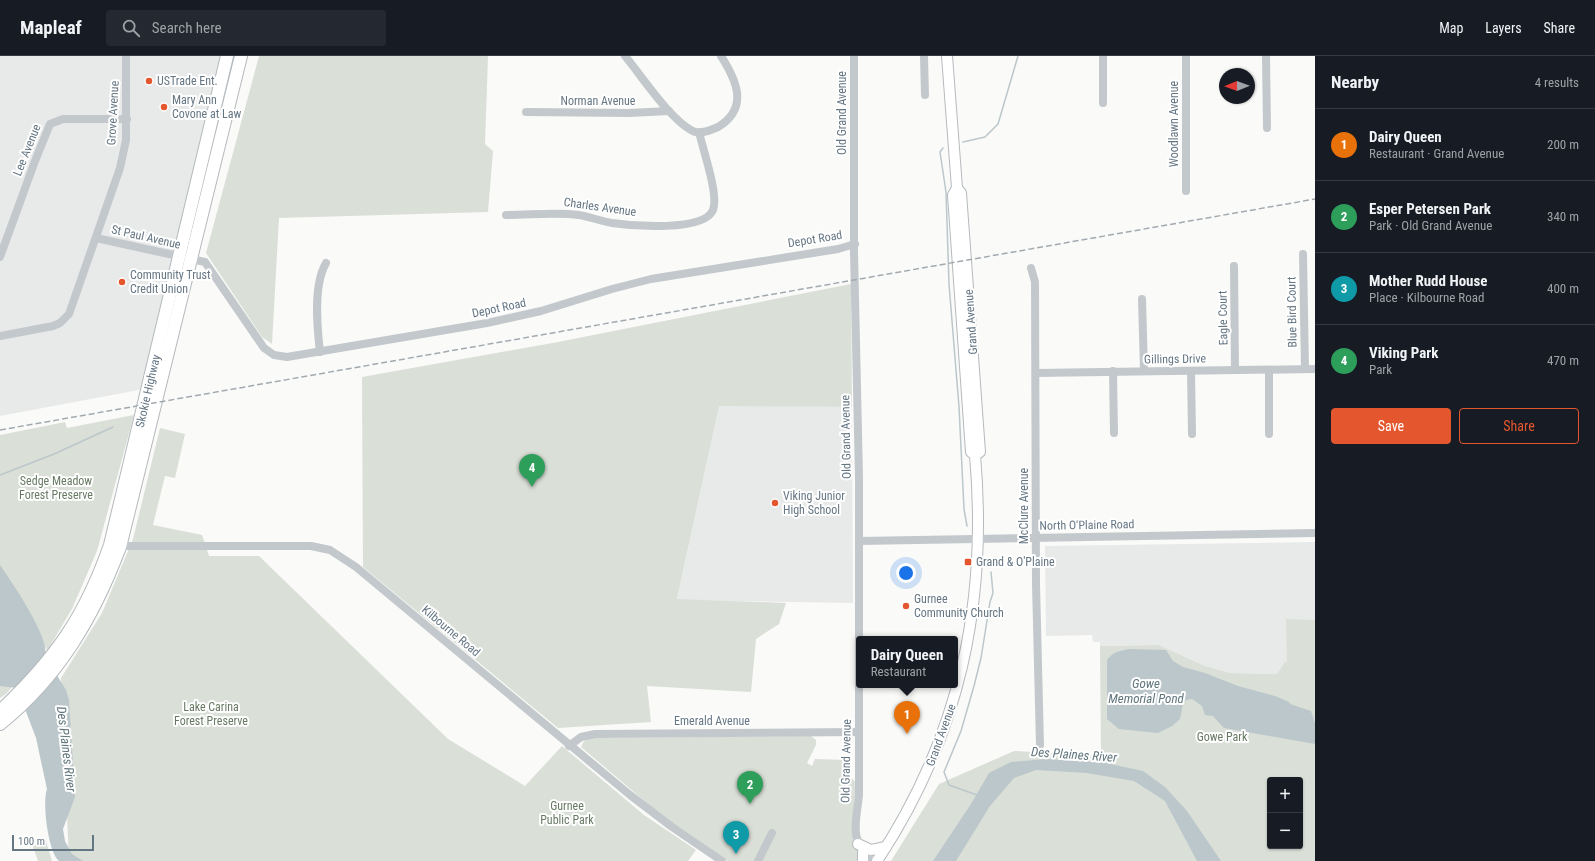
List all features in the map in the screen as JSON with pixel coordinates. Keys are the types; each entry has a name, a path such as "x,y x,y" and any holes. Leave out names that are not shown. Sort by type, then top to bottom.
{"highway":[{"name":"Skokie Highway","path":"14,705 59,655 115,546 185,258 228,56"},
{"name":"Skokie Highway","path":"185,258 241,56"},
{"path":"0,711 14,705"},
{"path":"0,724 14,705"}],"main road":[{"name":"Grand Avenue","path":"947,56 957,188 961,193 980,452 975,455 979,538 974,609 963,667 958,684"},
{"name":"Grand Avenue","path":"877,861 913,802 929,769 945,728 957,688"},
{"path":"862,852 886,847"}],"street":[{"name":"Grove Avenue","path":"0,336 53,326 64,320 72,305 120,168 126,140 126,56"},
{"path":"625,56 669,111 687,127 699,132 708,131 723,124 730,118 736,106 736,83 721,56"},
{"name":"Old Grand Avenue","path":"854,56 855,244 860,478 859,636"},
{"path":"924,56 925,95"},
{"path":"1103,56 1104,103"},
{"name":"Woodlawn Avenue","path":"1186,56 1186,192"},
{"path":"1266,56 1267,128"},
{"name":"Norman Avenue","path":"526,112 629,113 669,111"},
{"name":"Lee Avenue","path":"0,258 50,124 63,119 126,119"},
{"name":"Charles Avenue","path":"506,215 580,215 610,223 629,225 676,225 698,222 712,212 715,196 699,132"},
{"name":"St Paul Avenue","path":"96,238 185,258"},
{"name":"Depot Road","path":"185,258 204,262 256,339 269,353 287,358 515,317 651,279 838,249 855,244"},
{"name":"Blue Bird Court","path":"1303,254 1305,369"},
{"path":"320,352 318,336 318,286 321,272 326,263"},
{"name":"Eagle Court","path":"1234,266 1235,370"},
{"name":"McClure Avenue","path":"1031,268 1035,282 1036,538 1040,745"},
{"path":"1142,298 1144,371"},
{"name":"Gillings Drive","path":"1036,373 1315,369"},
{"path":"1269,370 1269,434"},
{"path":"1113,371 1114,433"},
{"path":"1191,371 1192,434"},
{"name":"North O'Plaine Road","path":"859,541 1315,533"},
{"name":"Kilbourne Road","path":"115,546 311,546 330,550 356,567 570,746 672,827 722,861"},
{"name":"Old Grand Avenue","path":"859,688 859,795 856,825 862,852"},
{"name":"Emerald Avenue","path":"570,746 581,737 594,734 859,732"},
{"path":"758,861 772,833"},
{"path":"862,852 872,861"}],"shaded area":[{"path":"0,56 228,56 144,389 0,416"},
{"name":"Viking Junior High School","path":"719,405 852,407 853,603 677,600"},
{"path":"1315,542 1315,698 1277,674 1230,673 1205,666 1159,645 1100,646 1100,642 1093,642 1092,635 1046,636 1045,546"}],"green space":[{"path":"259,56 488,56 485,144 493,151 488,212 279,218 272,344 262,337 206,253"},
{"path":"851,284 852,407 719,406 677,599 786,603 779,624 756,639 751,692 647,686 651,722 558,728 363,567 362,377 558,342"},
{"name":"Sedge Meadow Forest Preserve","path":"134,415 97,551 72,609 47,651 46,647 6,694 0,698 0,435 65,422 67,428"},
{"name":"Lake Carina Forest Preserve","path":"160,428 185,434 175,478 165,476 153,525 202,535 209,556 259,556 448,739 525,786 562,746 644,815 696,850 688,861 69,861 61,678 102,613 133,539"},
{"name":"Gowe Park","path":"1286,619 1315,620 1315,861 891,861 939,784 1014,751 1101,756 1100,646 1159,645 1205,666 1230,673 1277,674 1285,662 1287,662"},
{"path":"811,736 816,740 816,745 807,763 812,766 815,759 848,760 848,778 853,779 856,783 852,831 861,861 728,861 661,815 581,747 584,741 590,738"},
{"path":"45,838 52,861 38,861 33,847"}],"water":[{"name":"Des Plaines River","path":"0,565 29,610 42,637 45,648 45,656 66,690 69,700 75,797 63,829 65,841 72,854 83,861 59,861 55,856 47,826 45,804 47,789 36,738 17,688 0,686"},
{"name":"Gowe Memorial Pond","path":"1129,649 1166,650 1173,661 1183,667 1205,673 1238,686 1275,696 1289,702 1290,704 1311,711 1315,723 1315,744 1224,728 1213,716 1205,715 1202,706 1192,699 1186,700 1183,704 1180,719 1172,726 1158,733 1119,729 1107,719 1107,660 1116,652"},
{"path":"1047,759 1101,762 1143,771 1165,787 1187,811 1221,861 1197,861 1165,801 1134,781 1087,773 1036,770 1014,778 990,806 956,861 933,861 971,804 989,773 1011,762"}],"waterway":[{"path":"963,142 985,137 998,124 1018,56"},
{"path":"943,148 940,152 946,192 949,284 959,407 964,509 967,526"},
{"path":"0,475 54,454 113,427"},
{"path":"977,795 949,785 944,772 961,731 981,658 990,602 993,593 991,572"}],"railway":[{"path":"0,430 1315,199"}],"place":[{"name":"USTrade Ent.","path":"149,81"},
{"name":"Mary Ann Covone at Law","path":"164,107"},
{"name":"Community Trust Credit Union","path":"122,282"},
{"name":"Viking Park","path":"532,487"},
{"name":"Viking Junior High School","path":"775,503"},
{"name":"Grand & O'Plaine","path":"968,562"},
{"name":"Gurnee Community Church","path":"906,606"},
{"name":"Dairy Queen","path":"907,734"},
{"name":"Esper Petersen Park","path":"750,804"},
{"name":"Mother Rudd House","path":"736,854"}],"park label":[{"name":"Gurnee Public Park","path":"567,813"}]}
